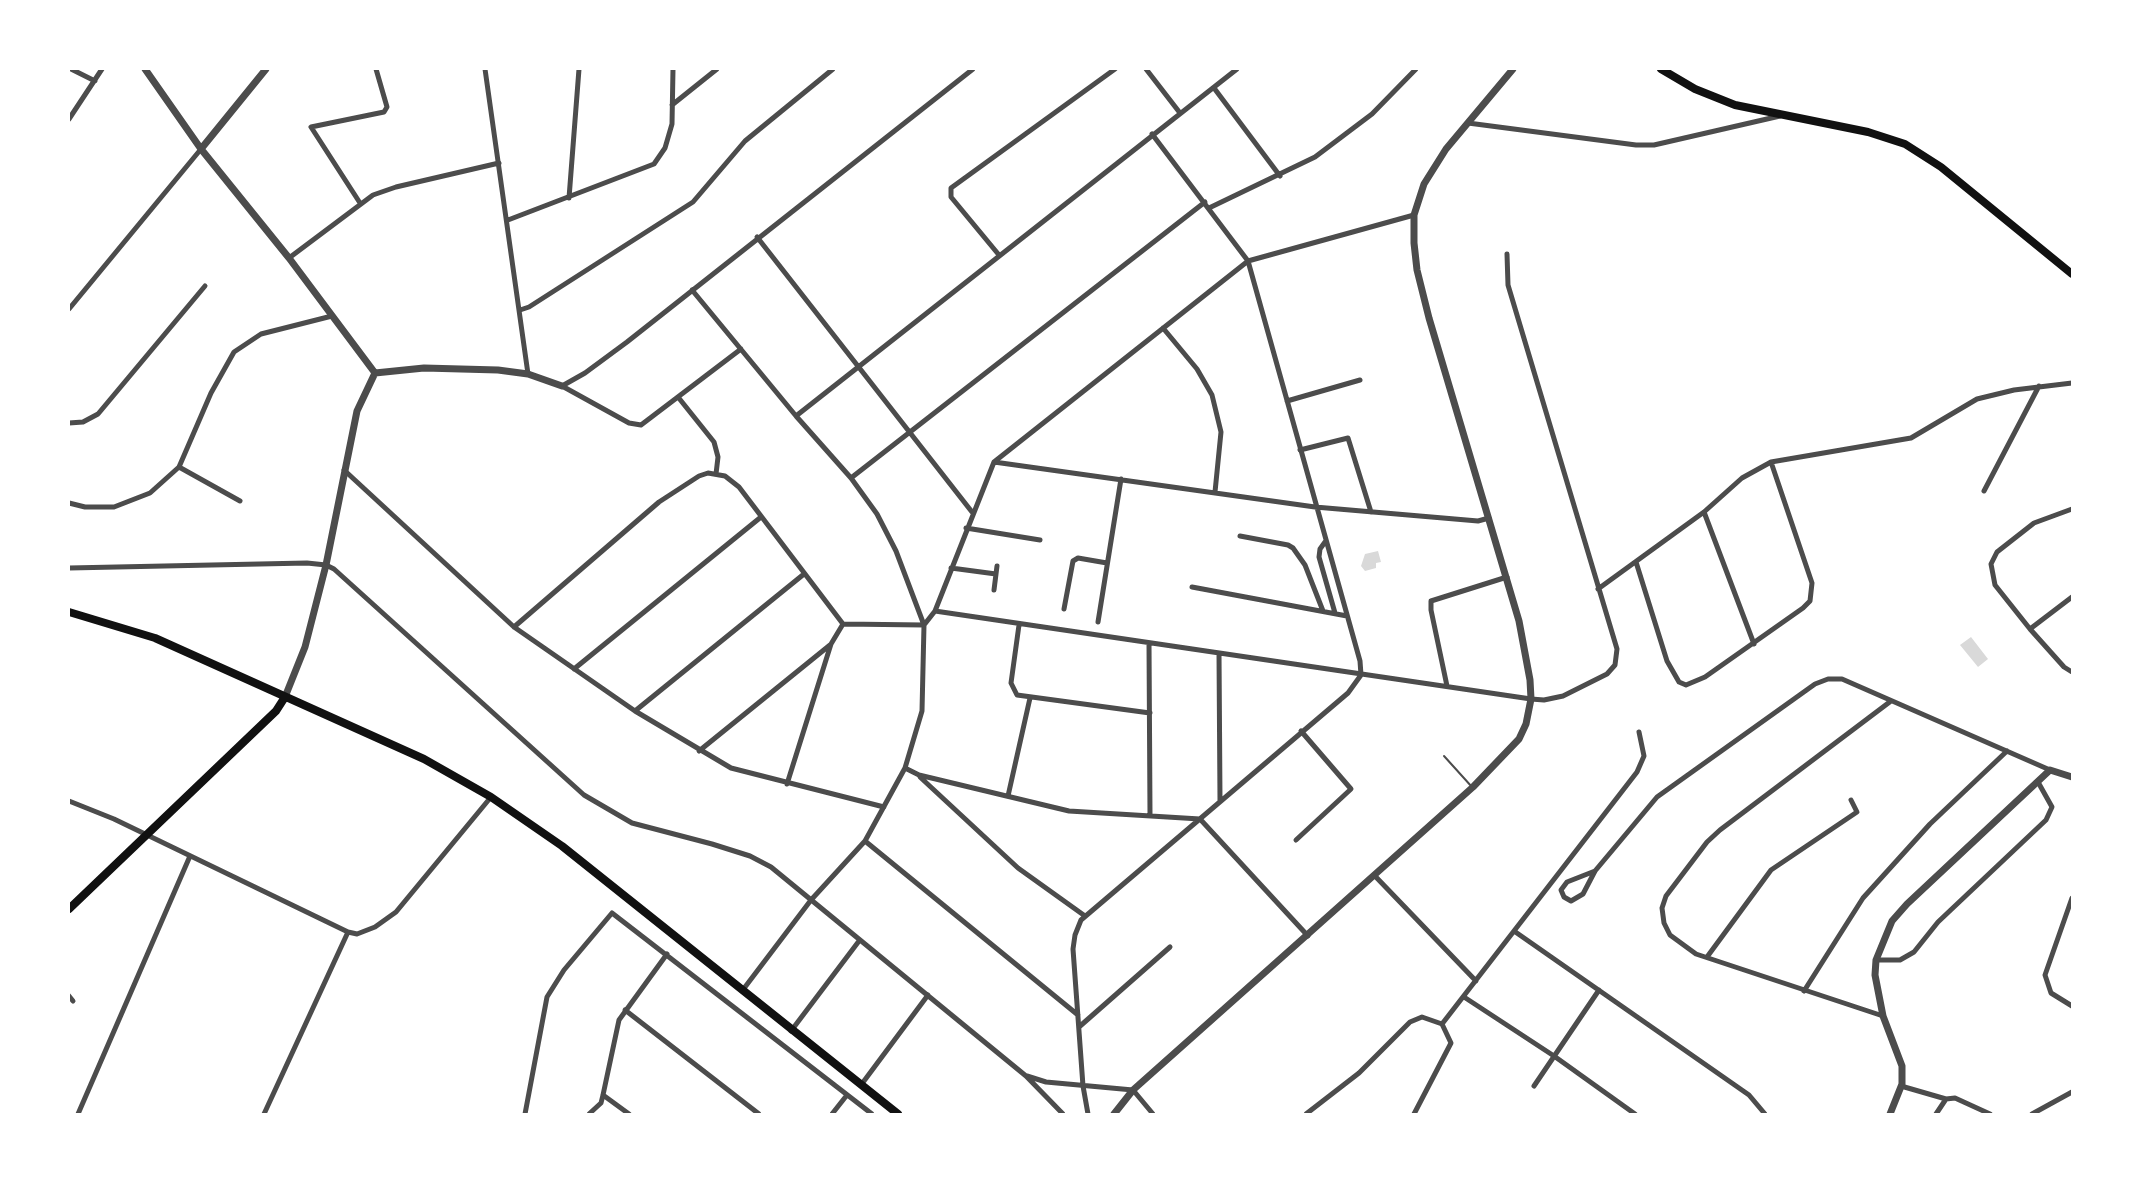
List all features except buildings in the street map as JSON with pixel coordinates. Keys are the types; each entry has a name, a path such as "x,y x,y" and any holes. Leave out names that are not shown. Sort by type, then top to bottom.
{"main road":[{"path":"1661,69 1695,89 1736,105 1780,116 1868,132 1905,144 1941,167 2072,274"},
{"path":"69,612 154,638 424,759 491,796 562,846 791,1031 898,1114"},
{"path":"69,909 276,711 285,697"}],"street":[{"path":"70,69 94,81"},
{"path":"69,119 102,69"},
{"path":"145,69 201,149 289,258 375,374"},
{"path":"69,309 266,69"},
{"path":"360,203 311,127 384,112 387,107 376,69"},
{"path":"485,69 528,374"},
{"path":"569,198 579,69"},
{"path":"508,220 654,164 668,140 673,69"},
{"path":"672,105 717,69"},
{"path":"519,310 529,307 693,202 746,141 833,69"},
{"path":"562,386 578,378 973,69"},
{"path":"999,255 951,196 951,188 1114,69"},
{"path":"1146,69 1180,113"},
{"path":"796,416 1237,69"},
{"path":"1209,208 1280,176 1315,157 1342,138 1391,96 1416,69"},
{"path":"1114,1114 1133,1090 1473,787 1519,739 1530,713 1531,699 1524,645 1507,577 1417,270 1414,215 1418,198 1428,177 1468,123 1513,69"},
{"path":"1214,88 1280,176"},
{"path":"1468,123 1636,145 1672,141 1780,116"},
{"path":"1088,1114 1083,1086 1078,1015 1074,942 1077,926 1085,916 1348,693 1361,675 1347,615 1248,261 1152,134"},
{"path":"289,258 360,203 396,187 499,163"},
{"path":"851,478 1205,202"},
{"path":"924,625 935,611 972,512 994,462 1248,261 1414,215"},
{"path":"757,237 908,434 972,512"},
{"path":"935,611 1531,699 1544,700 1563,696 1607,674 1615,665 1617,649 1508,285 1507,254"},
{"path":"69,423 83,422 98,414 205,286"},
{"path":"692,290 796,416 851,478 889,536 924,625 922,711 905,768 865,841 811,900 742,991"},
{"path":"69,503 86,507 114,507 150,493 178,467 211,393 234,352 261,334 333,316"},
{"path":"1163,328 1197,369 1212,395 1221,432 1215,492"},
{"path":"375,374 457,367 528,374 562,386 629,423 641,425 741,349"},
{"path":"285,697 302,656 326,565 357,411 375,374"},
{"path":"575,393 578,378"},
{"path":"1287,401 1360,380"},
{"path":"1598,589 1704,512 1742,478 1771,462 1911,438 1977,399 2039,386 2072,382"},
{"path":"1984,491 2039,386"},
{"path":"678,397 714,442 718,457 716,474"},
{"path":"1300,450 1344,437 1349,439 1371,512"},
{"path":"994,462 1315,507 1478,521 1489,518"},
{"path":"1636,562 1667,661 1680,682 1686,685 1693,683 1754,644 1803,608 1812,592 1812,583 1771,462"},
{"path":"178,467 240,501"},
{"path":"344,470 514,627 635,711 699,751 731,768 884,807"},
{"path":"514,627 659,502 699,476 716,474 732,480 843,624"},
{"path":"1098,622 1121,479"},
{"path":"2072,509 2034,523 1997,552 1991,564 1995,585 2030,629 2064,667 2072,672"},
{"path":"1704,512 1754,644"},
{"path":"574,669 761,517"},
{"path":"966,528 1040,540"},
{"path":"1240,536 1288,545 1293,548 1305,565 1323,611"},
{"path":"1325,542 1320,549 1319,557 1335,613"},
{"path":"1064,609 1072,561 1078,558 1107,563"},
{"path":"69,568 296,563 326,565 600,806 632,823 750,856 771,867 1026,1076 1063,1114"},
{"path":"994,590 997,566"},
{"path":"951,568 996,574"},
{"path":"635,711 804,574"},
{"path":"1447,686 1430,603 1435,597 1507,577"},
{"path":"1192,586 1347,615"},
{"path":"2030,629 2072,597"},
{"path":"843,624 924,625"},
{"path":"787,784 831,644 843,624"},
{"path":"1019,625 1011,683 1017,695 1149,713"},
{"path":"1149,643 1150,815"},
{"path":"699,751 831,644"},
{"path":"1218,653 1220,801"},
{"path":"1595,871 1567,882 1561,890 1564,897 1571,901 1584,894 1595,871 1658,797 1815,684 1828,679 1842,680 2050,770 2072,777"},
{"path":"1008,796 1030,698"},
{"path":"1883,1016 1804,991 1707,957 1683,946 1670,935 1664,923 1662,908 1666,896 1707,842 1732,819 1891,701"},
{"path":"1296,840 1351,789 1301,731"},
{"path":"1442,1024 1642,764 1644,749 1639,732"},
{"path":"1804,991 1863,898 1930,825 2007,751"},
{"path":"905,768 919,776 948,806 1018,868 1085,916"},
{"path":"1890,1114 1901,1086 1902,1066 1883,1016 1875,975 1876,960 1892,921 1907,904 2050,770"},
{"path":"919,776 1069,811 1200,819 1308,936"},
{"path":"1876,960 1900,960 1914,952 1938,922 2046,820 2052,807 2038,782"},
{"path":"69,801 348,932 357,934 366,931 396,912 491,796"},
{"path":"1707,957 1771,870 1857,812 1851,800"},
{"path":"865,841 1078,1015"},
{"path":"78,1114 190,856"},
{"path":"1374,875 1476,981"},
{"path":"2072,898 2045,975 2051,993 2072,1006"},
{"path":"525,1114 548,997 564,970 612,913 872,1114"},
{"path":"1514,931 1749,1095 1765,1114"},
{"path":"264,1114 348,932"},
{"path":"791,1031 859,941"},
{"path":"1079,1027 1170,947"},
{"path":"589,1114 601,1103 616,1028 625,1010 667,954"},
{"path":"1534,1086 1599,990"},
{"path":"861,1085 927,995"},
{"path":"1464,997 1554,1056 1635,1114"},
{"path":"625,1010 759,1114"},
{"path":"1306,1114 1359,1073 1410,1022 1422,1017 1442,1024 1450,1037 1450,1047 1414,1114"},
{"path":"1026,1076 1046,1082 1133,1090 1153,1114"},
{"path":"1901,1086 1946,1099 1955,1098 1990,1114"},
{"path":"2032,1114 2072,1092"},
{"path":"603,1095 628,1114"},
{"path":"832,1114 847,1095"},
{"path":"1936,1114 1946,1099"}],"lane":[{"path":"1444,756 1473,787"}],"shaded area":[{"path":"1378,551 1381,562 1376,563 1376,568 1365,571 1361,566 1365,554"},
{"path":"1971,637 1988,659 1978,667 1960,645"}]}
